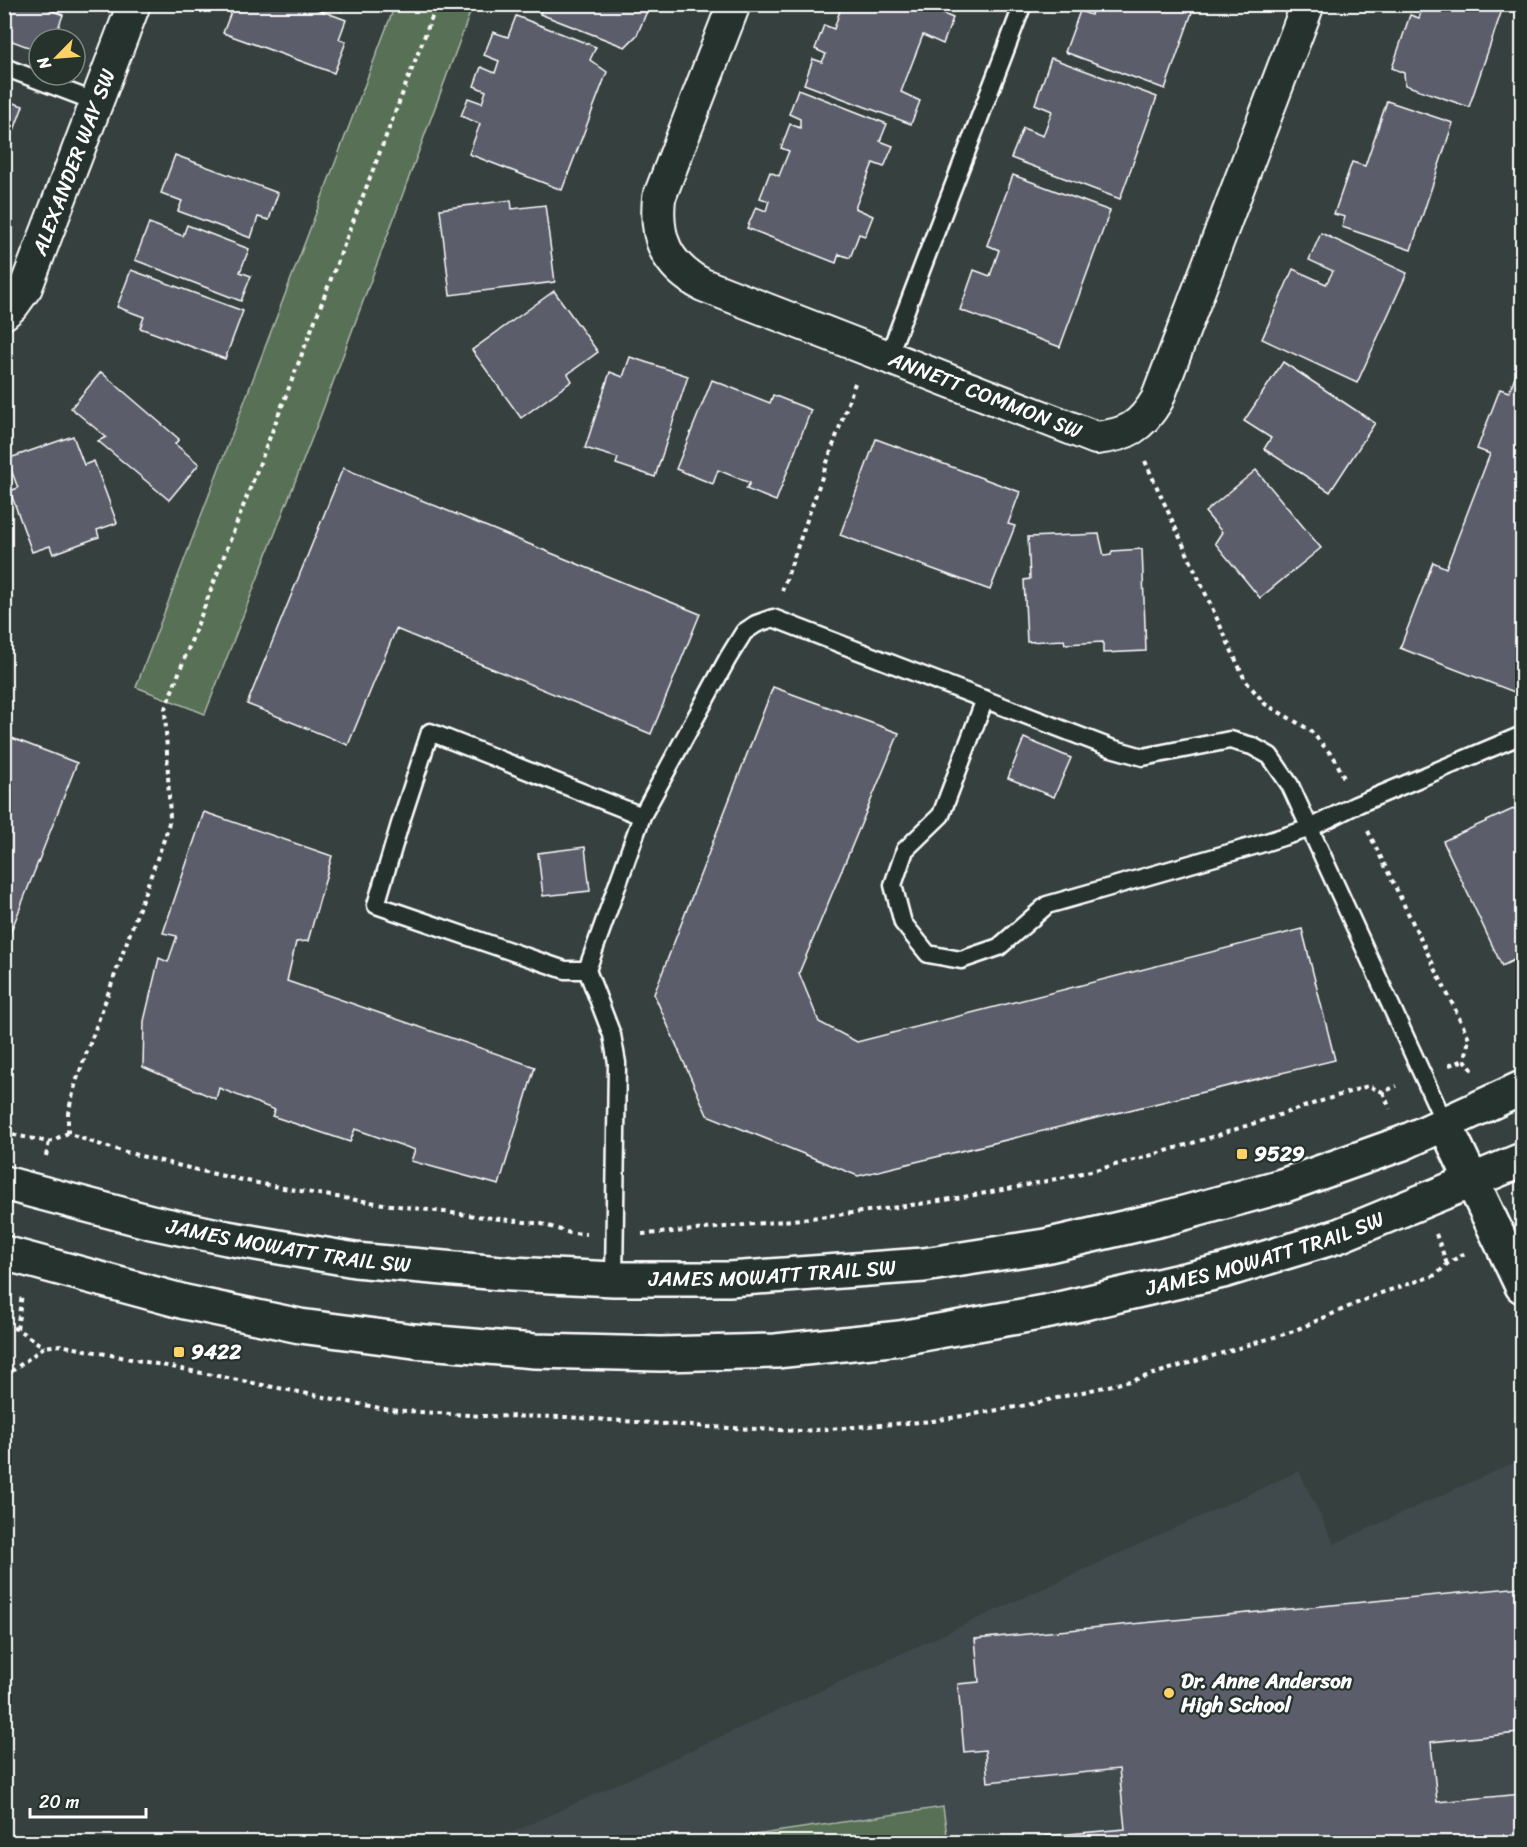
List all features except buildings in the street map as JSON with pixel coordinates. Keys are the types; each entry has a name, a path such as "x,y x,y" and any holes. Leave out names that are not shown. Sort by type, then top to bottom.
{"main road":[{"name":"JAMES MOWATT TRAIL SW","path":"4,1183 151,1222 227,1238 355,1260 511,1274 614,1279 729,1279 924,1265 1045,1246 1162,1220 1282,1186 1403,1143 1522,1088"},
{"path":"1445,1124 1522,1286"},
{"name":"JAMES MOWATT TRAIL SW","path":"4,1253 185,1302 300,1326 414,1341 546,1351 661,1354 776,1351 900,1338 1050,1311 1223,1271 1338,1236 1522,1160"}],"street":[{"name":"ALEXANDER WAY SW","path":"4,313 13,305 26,286 135,4"},
{"name":"ANNETT COMMON SW","path":"734,4 659,198 658,216 662,238 667,255 677,268 703,285 1096,438 1116,436 1130,430"},
{"path":"1130,430 1146,417 1157,400 1308,4"}],"lane":[{"path":"878,353 1023,4"},
{"path":"4,67 96,102"},
{"path":"614,1279 617,1062 612,1035 587,970 642,816 744,632 756,624 773,618 1111,748 1143,757 1230,740 1252,746 1270,756 1290,785 1308,829 1445,1124"},
{"path":"985,699 941,815 905,850 892,885 903,923 927,954 961,960 999,947 1047,905 1308,829 1356,805 1522,735"},
{"path":"587,970 565,970 376,905 430,732 642,816"}],"path":[{"path":"68,1133 68,1113 76,1082 170,819 165,709 437,4"},
{"path":"773,618 878,353"},
{"path":"1130,430 1245,680 1265,704 1311,730 1335,759 1347,782"},
{"path":"1367,829 1469,1038 1465,1059"},
{"path":"4,1133 49,1142 68,1133 98,1145 212,1174 298,1191 542,1224 570,1233 614,1235 830,1216 932,1203 1083,1173 1189,1145 1368,1086 1383,1092"},
{"path":"4,1326 17,1329 44,1347 4,1377"}],"shaded area":[{"name":"Dr. Anne Anderson High School","path":"1522,1459 1522,1842 491,1842 1299,1471 1334,1544"}],"green space":[{"path":"395,5 473,5 322,412 205,714 136,687"},
{"path":"943,1807 948,1842 708,1842"}],"place":[{"name":"9529","path":"1242,1154"},
{"name":"9422","path":"179,1352"},
{"name":"Dr. Anne Anderson High School","path":"1169,1693"}]}
